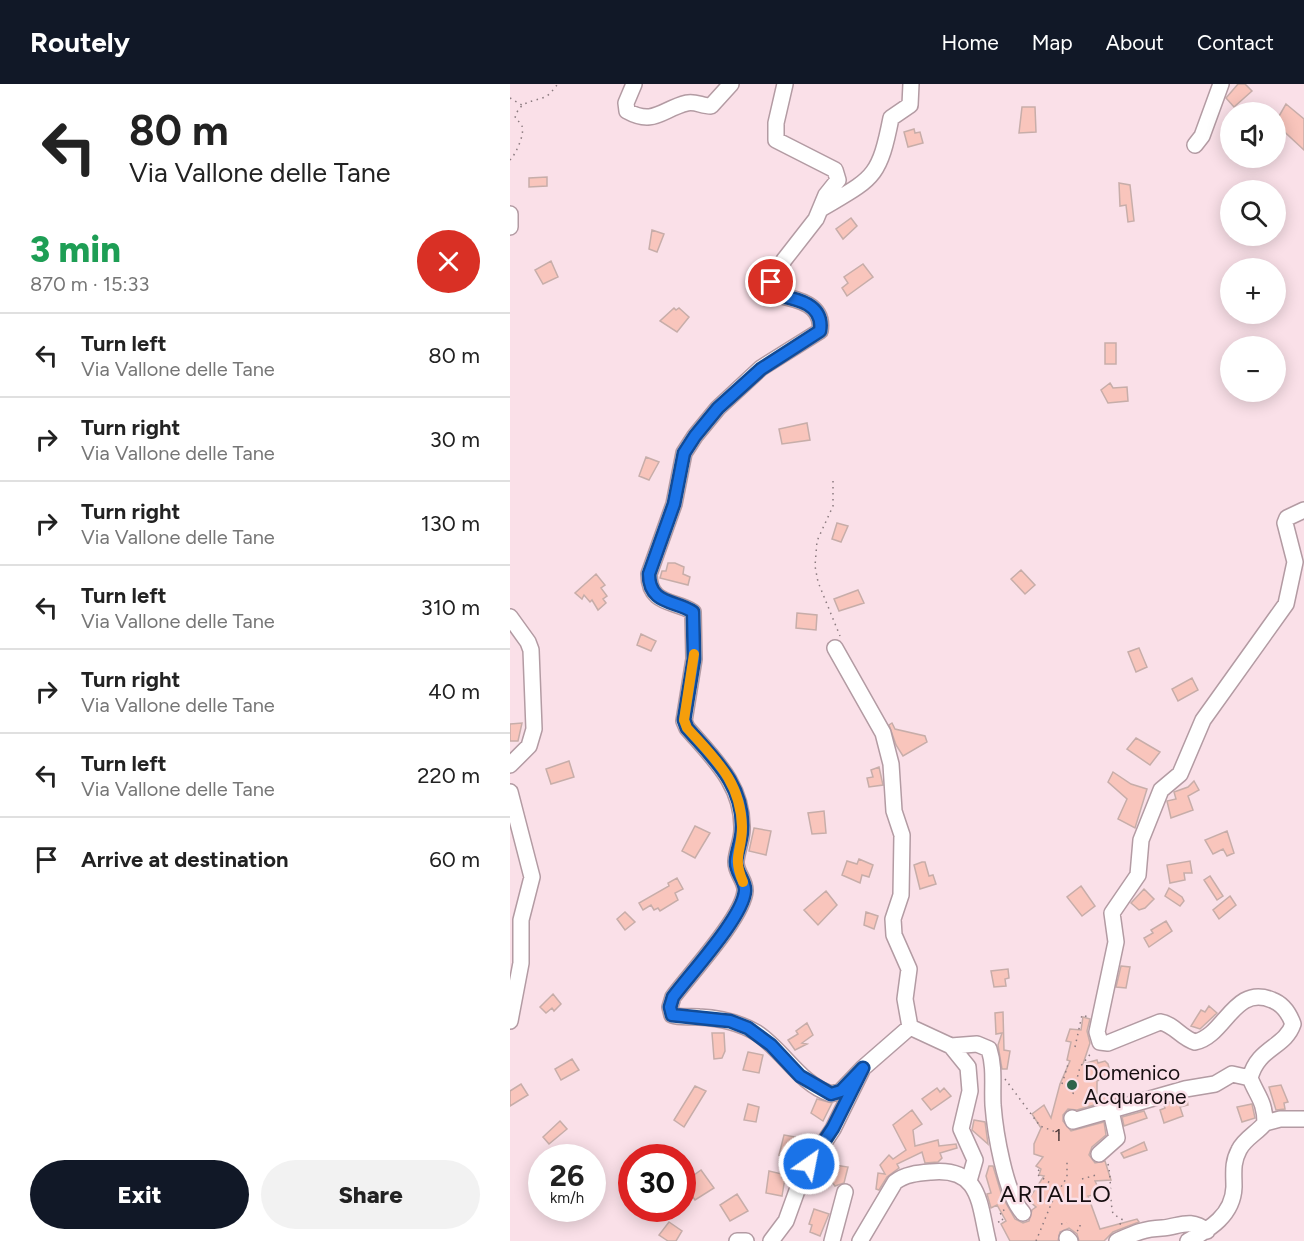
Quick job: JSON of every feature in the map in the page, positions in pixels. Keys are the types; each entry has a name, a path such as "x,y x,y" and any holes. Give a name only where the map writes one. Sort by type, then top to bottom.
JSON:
{"street":[{"path":"634,84 626,103 627,111 637,117 649,118 684,104 711,106 731,84"},
{"path":"785,84 776,123 776,140 830,167 837,173 837,183 826,195 821,209 783,260 768,293 799,299 811,306 820,320 820,331 761,369 718,408 695,436 684,453 674,504 649,574 649,583 662,599 693,612 694,659 684,720 687,728 726,772 737,793 742,830 736,862 745,889 743,901 728,925 673,997 670,1007 672,1015 730,1021 748,1028 771,1045 800,1076 831,1094 841,1091 863,1068 910,1027"},
{"path":"821,209 858,187 873,175 886,147 891,118 910,105 911,84"},
{"path":"1195,145 1202,136 1221,84"},
{"path":"510,214 510,227"},
{"path":"1265,1124 1262,1096 1254,1088 1250,1078 1253,1066 1261,1055 1288,1034 1293,1023 1284,1008 1268,998 1250,999 1235,1007 1209,1035 1200,1041 1186,1039 1167,1024 1160,1022 1108,1043 1100,1042 1097,1036 1116,942 1112,913 1137,875 1140,840 1161,790 1180,774 1203,720 1286,604 1295,562 1285,523 1287,518 1304,510"},
{"path":"510,617 531,650 535,711 529,746 510,765"},
{"path":"838,643 883,733 891,764 894,811 902,835 901,895 893,919 894,935 909,969 904,999 910,1027"},
{"path":"510,792 532,877 521,920 521,963 510,1021"},
{"path":"910,1027 951,1046 964,1060 970,1076 970,1091 961,1129 975,1160 969,1181"},
{"path":"951,1046 976,1044 989,1049 994,1068 993,1109 1013,1198 1023,1213"},
{"path":"771,1241 781,1230 803,1174 833,1128 863,1068"},
{"path":"1072,1119 1116,1110 1173,1092 1215,1084 1232,1074 1250,1078"},
{"path":"1099,1154 1117,1138 1116,1110"},
{"path":"1188,1241 1207,1231 1230,1206 1234,1187 1232,1167 1239,1149 1265,1124 1280,1119 1304,1119"},
{"path":"860,1241 892,1185 898,1179 945,1170 969,1181 976,1190 988,1241"},
{"path":"832,1241 845,1192"},
{"path":"1138,1241 1163,1228 1187,1223 1195,1224 1207,1231"},
{"path":"1118,1240 1150,1227 1163,1228"},
{"path":"737,1241 746,1241"}],"path":[{"path":"510,160 515,154 522,130 516,114 528,101 548,96 558,84"},
{"path":"510,98 523,105"},
{"path":"834,481 833,506 817,541 815,566 838,643"},
{"path":"1075,1047 1082,1015"},
{"path":"1073,1094 1080,1067 1100,1042"},
{"path":"1062,1083 1069,1061"},
{"path":"994,1068 1011,1086 1040,1126 1061,1134"},
{"path":"1099,1154 1100,1159 1107,1161 1112,1182 1109,1190 1113,1214 1123,1220 1118,1230 1118,1240"},
{"path":"1036,1238 1045,1223 1059,1188 1066,1182 1067,1161"},
{"path":"1038,1175 1050,1183"},
{"path":"1082,1179 1096,1175"},
{"path":"1061,1224 1065,1237"}],"building":[{"path":"1238,84 1245,84 1252,91 1240,102 1230,102 1226,98"},
{"path":"1286,104 1304,119 1304,150 1286,133"},
{"path":"1022,107 1035,107 1036,132 1019,133"},
{"path":"914,129 915,133 920,132 923,143 908,147 904,132"},
{"path":"547,177 547,186 529,187 529,178"},
{"path":"1119,183 1130,185 1134,221 1128,222 1126,205 1120,206"},
{"path":"851,218 857,226 843,239 836,229"},
{"path":"652,230 664,234 657,252 649,249"},
{"path":"551,261 558,277 543,284 535,270"},
{"path":"863,264 873,277 847,296 842,288 848,283 844,277"},
{"path":"674,308 676,310 679,308 689,317 677,332 660,321"},
{"path":"1105,343 1116,343 1116,364 1105,364"},
{"path":"1110,383 1113,388 1127,387 1128,401 1108,403 1101,390"},
{"path":"807,423 810,440 782,444 779,429"},
{"path":"646,457 659,462 649,480 639,476"},
{"path":"837,523 848,526 841,542 832,539"},
{"path":"668,563 684,567 683,574 690,577 688,585 660,578 662,571 666,571"},
{"path":"1021,570 1035,585 1025,594 1011,579"},
{"path":"596,574 605,585 601,588 607,596 603,599 606,603 598,610 592,600 590,602 584,595 582,599 575,593"},
{"path":"858,590 864,603 839,611 834,599"},
{"path":"797,613 817,615 816,630 796,628"},
{"path":"641,634 656,641 651,651 637,645"},
{"path":"1139,648 1147,667 1136,672 1128,652"},
{"path":"1192,678 1198,690 1178,701 1172,689"},
{"path":"522,723 518,741 510,741 510,724"},
{"path":"892,723 895,729 925,736 927,742 903,756 896,745 889,725"},
{"path":"1136,738 1160,752 1150,765 1127,749"},
{"path":"569,761 574,777 551,784 546,769"},
{"path":"879,767 883,785 869,787 867,778 873,777 871,770"},
{"path":"1113,772 1131,784 1147,789 1135,828 1118,819 1127,799 1108,782"},
{"path":"1194,781 1199,790 1188,796 1193,810 1171,818 1167,801 1176,799 1174,792 1188,787"},
{"path":"824,811 826,833 812,834 808,813"},
{"path":"695,826 710,833 695,858 682,851"},
{"path":"754,828 771,831 766,855 749,851"},
{"path":"1227,831 1234,853 1227,856 1223,849 1213,854 1205,840"},
{"path":"859,859 873,865 869,877 862,875 860,883 842,875 847,861 857,864"},
{"path":"1190,861 1192,873 1184,873 1185,880 1170,883 1167,865"},
{"path":"925,862 929,876 933,875 936,884 920,889 914,865"},
{"path":"1210,876 1223,896 1217,900 1204,880"},
{"path":"677,878 683,889 675,893 678,900 660,911 658,908 654,910 651,905 643,910 639,903 669,886 668,883"},
{"path":"1081,886 1095,906 1082,916 1067,897"},
{"path":"1169,888 1182,897 1184,901 1180,906 1165,896"},
{"path":"1144,889 1154,899 1145,908 1139,910 1131,903"},
{"path":"826,891 837,905 818,925 804,910"},
{"path":"1230,896 1236,905 1219,919 1213,910"},
{"path":"625,912 635,922 625,930 617,919"},
{"path":"866,912 878,916 874,929 864,925"},
{"path":"1166,921 1172,931 1149,947 1144,938 1153,933 1151,930"},
{"path":"1121,966 1130,967 1126,988 1116,987"},
{"path":"1008,969 1009,978 1005,979 1006,986 994,987 991,971"},
{"path":"553,994 561,1004 554,1011 552,1008 546,1013 540,1007"},
{"path":"1209,1006 1217,1013 1200,1029 1191,1026 1201,1010 1205,1012"},
{"path":"1003,1012 1004,1050 1010,1051 1007,1069 1002,1069 998,1045 1002,1033 996,1034 995,1013"},
{"path":"1083,1017 1090,1019 1087,1031 1090,1043 1083,1064 1097,1060 1098,1063 1105,1061 1111,1075 1097,1081 1097,1096 1117,1092 1118,1098 1077,1110 1068,1109 1063,1115 1063,1121 1071,1131 1104,1122 1106,1135 1092,1147 1089,1155 1095,1163 1105,1161 1111,1180 1095,1181 1099,1189 1093,1191 1094,1195 1088,1196 1100,1229 1137,1219 1139,1222 1113,1232 1104,1241 1079,1241 1077,1234 1069,1228 1060,1232 1058,1241 1010,1241 1001,1224 1006,1221 997,1205 991,1208 987,1194 991,1193 986,1176 989,1166 993,1166 1002,1196 1015,1219 1023,1223 1029,1221 1032,1210 1036,1207 1028,1200 1044,1176 1039,1175 1041,1169 1036,1166 1043,1157 1034,1154 1034,1144 1041,1128 1032,1114 1044,1105 1051,1118 1060,1084 1070,1061 1067,1060 1071,1042 1066,1041 1070,1029 1081,1030"},
{"path":"807,1023 813,1035 802,1043 807,1044 795,1050 788,1040 798,1034 796,1031"},
{"path":"712,1033 724,1033 725,1051 722,1058 714,1059"},
{"path":"748,1052 763,1055 759,1073 743,1070"},
{"path":"572,1059 579,1070 561,1080 555,1069"},
{"path":"521,1084 528,1095 510,1106 510,1091"},
{"path":"1281,1085 1288,1102 1284,1103 1285,1109 1276,1110 1269,1087"},
{"path":"695,1086 706,1091 684,1127 674,1120"},
{"path":"937,1088 940,1092 944,1088 951,1096 931,1110 922,1099"},
{"path":"817,1099 832,1103 823,1121 811,1113"},
{"path":"1187,1099 1188,1105 1180,1107 1183,1116 1164,1123 1160,1110 1165,1108 1164,1105"},
{"path":"748,1104 759,1107 756,1122 744,1120"},
{"path":"1252,1104 1255,1118 1242,1122 1237,1107"},
{"path":"912,1110 922,1124 913,1130 915,1146 938,1140 939,1146 956,1144 957,1148 940,1153 942,1158 938,1162 925,1163 922,1152 897,1164 899,1168 887,1177 879,1190 876,1189 878,1173 885,1174 880,1165 889,1155 893,1159 906,1150 893,1125"},
{"path":"1144,1111 1147,1118 1124,1126 1122,1117"},
{"path":"974,1120 985,1122 988,1144 972,1130"},
{"path":"560,1121 567,1129 549,1144 543,1137"},
{"path":"784,1135 801,1138 798,1155 795,1154 794,1157 779,1155"},
{"path":"1144,1142 1147,1150 1124,1158 1121,1153"},
{"path":"822,1163 848,1167 844,1183 835,1186 832,1182 817,1179"},
{"path":"701,1170 714,1188 696,1199 696,1174"},
{"path":"769,1171 782,1174 782,1178 785,1178 782,1196 766,1193"},
{"path":"737,1194 748,1211 730,1221 720,1205"},
{"path":"814,1209 829,1214 820,1236 810,1232 812,1225 809,1224"},
{"path":"669,1222 682,1231 676,1241 668,1241 659,1235"}],"slow traffic":[{"path":"694,654 692,680 684,720 687,728 726,772 737,793 742,830 736,862 743,882"}],"place":[{"name":"Domenico Acquarone","path":"1072,1085"}],"district":[{"name":"ARTALLO","path":"1056,1194"}],"route":[{"path":"771,282 768,293 799,299 811,306 820,320 820,331 802,345 782,354 761,369 718,408 695,436 684,453 674,504 649,574 649,583 662,599 671,605 693,612 694,659 684,720 687,728 732,781 741,810 742,830 736,862 745,889 743,901 728,925 673,997 670,1007 672,1015 715,1018 748,1028 771,1045 800,1076 831,1094 841,1091 863,1068 833,1128 809,1164"}]}
